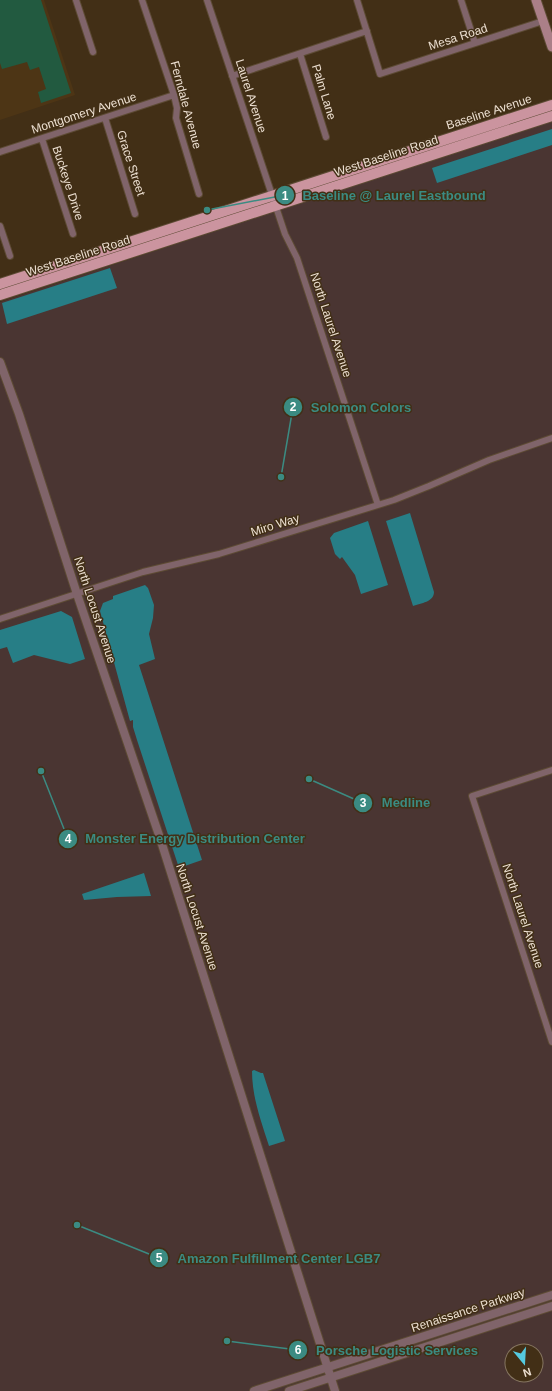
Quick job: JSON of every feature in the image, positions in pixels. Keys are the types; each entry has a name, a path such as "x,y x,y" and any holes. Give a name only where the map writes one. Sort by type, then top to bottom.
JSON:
{"main road":[{"path":"536,0 552,47"},
{"name":"Baseline Avenue","path":"0,284 274,200 552,105"},
{"name":"West Baseline Road","path":"0,295 274,200 552,116"}],"street":[{"path":"76,0 93,52"},
{"name":"Ferndale Avenue","path":"142,0 174,96 177,108 176,118 200,194"},
{"name":"Laurel Avenue","path":"207,0 274,200"},
{"path":"232,76 366,31 357,0"},
{"path":"461,0 475,43"},
{"name":"Mesa Road","path":"366,31 380,74 543,21"},
{"name":"Palm Lane","path":"300,54 326,137"},
{"name":"Montgomery Avenue","path":"0,152 174,96"},
{"name":"Grace Street","path":"105,118 136,214"},
{"name":"Buckeye Drive","path":"42,139 73,234"},
{"name":"North Laurel Avenue","path":"274,200 285,234 297,258 378,505"},
{"path":"0,226 10,256"},
{"name":"North Locust Avenue","path":"0,362 17,408 77,594 160,838 335,1391"},
{"name":"Miro Way","path":"0,619 143,572 219,554 378,505 429,486 489,460 552,438"},
{"name":"North Laurel Avenue","path":"552,770 472,796 552,1042"},
{"name":"Renaissance Parkway","path":"254,1391 552,1295"},
{"name":"Renaissance Parkway","path":"289,1391 552,1306"}],"shaded area":[{"path":"0,0 44,0 75,95 0,120"},
{"path":"552,120 552,1391 0,1391 0,302"}],"green space":[{"path":"0,0 41,0 71,93 41,103 38,92 46,89 39,67 30,70 27,62 2,69 0,63"}],"water":[{"path":"552,129 552,145 437,183 432,168"},
{"path":"110,268 117,288 7,324 2,303"},
{"path":"410,513 434,592 432,598 429,600 413,606 386,521"},
{"path":"368,521 388,585 361,594 355,575 342,557 340,559 335,554 330,538 334,533"},
{"path":"145,585 148,588 154,605 153,618 149,634 155,659 139,665 202,860 179,868 137,740 133,727 133,720 130,721 100,611 103,603 113,599 113,596"},
{"path":"61,611 72,617 85,659 70,664 34,655 13,663 7,647 0,649 0,630"},
{"path":"144,873 151,896 84,900 82,894"},
{"path":"254,1070 263,1073 285,1141 269,1146 255,1100 252,1081 252,1071"}],"place":[{"name":"Baseline @ Laurel Eastbound","path":"207,210"},
{"name":"Solomon Colors","path":"281,477"},
{"name":"Monster Energy Distribution Center","path":"41,771"},
{"name":"Medline","path":"309,779"},
{"name":"Amazon Fulfillment Center LGB7","path":"77,1225"},
{"name":"Porsche Logistic Services","path":"227,1341"}]}
